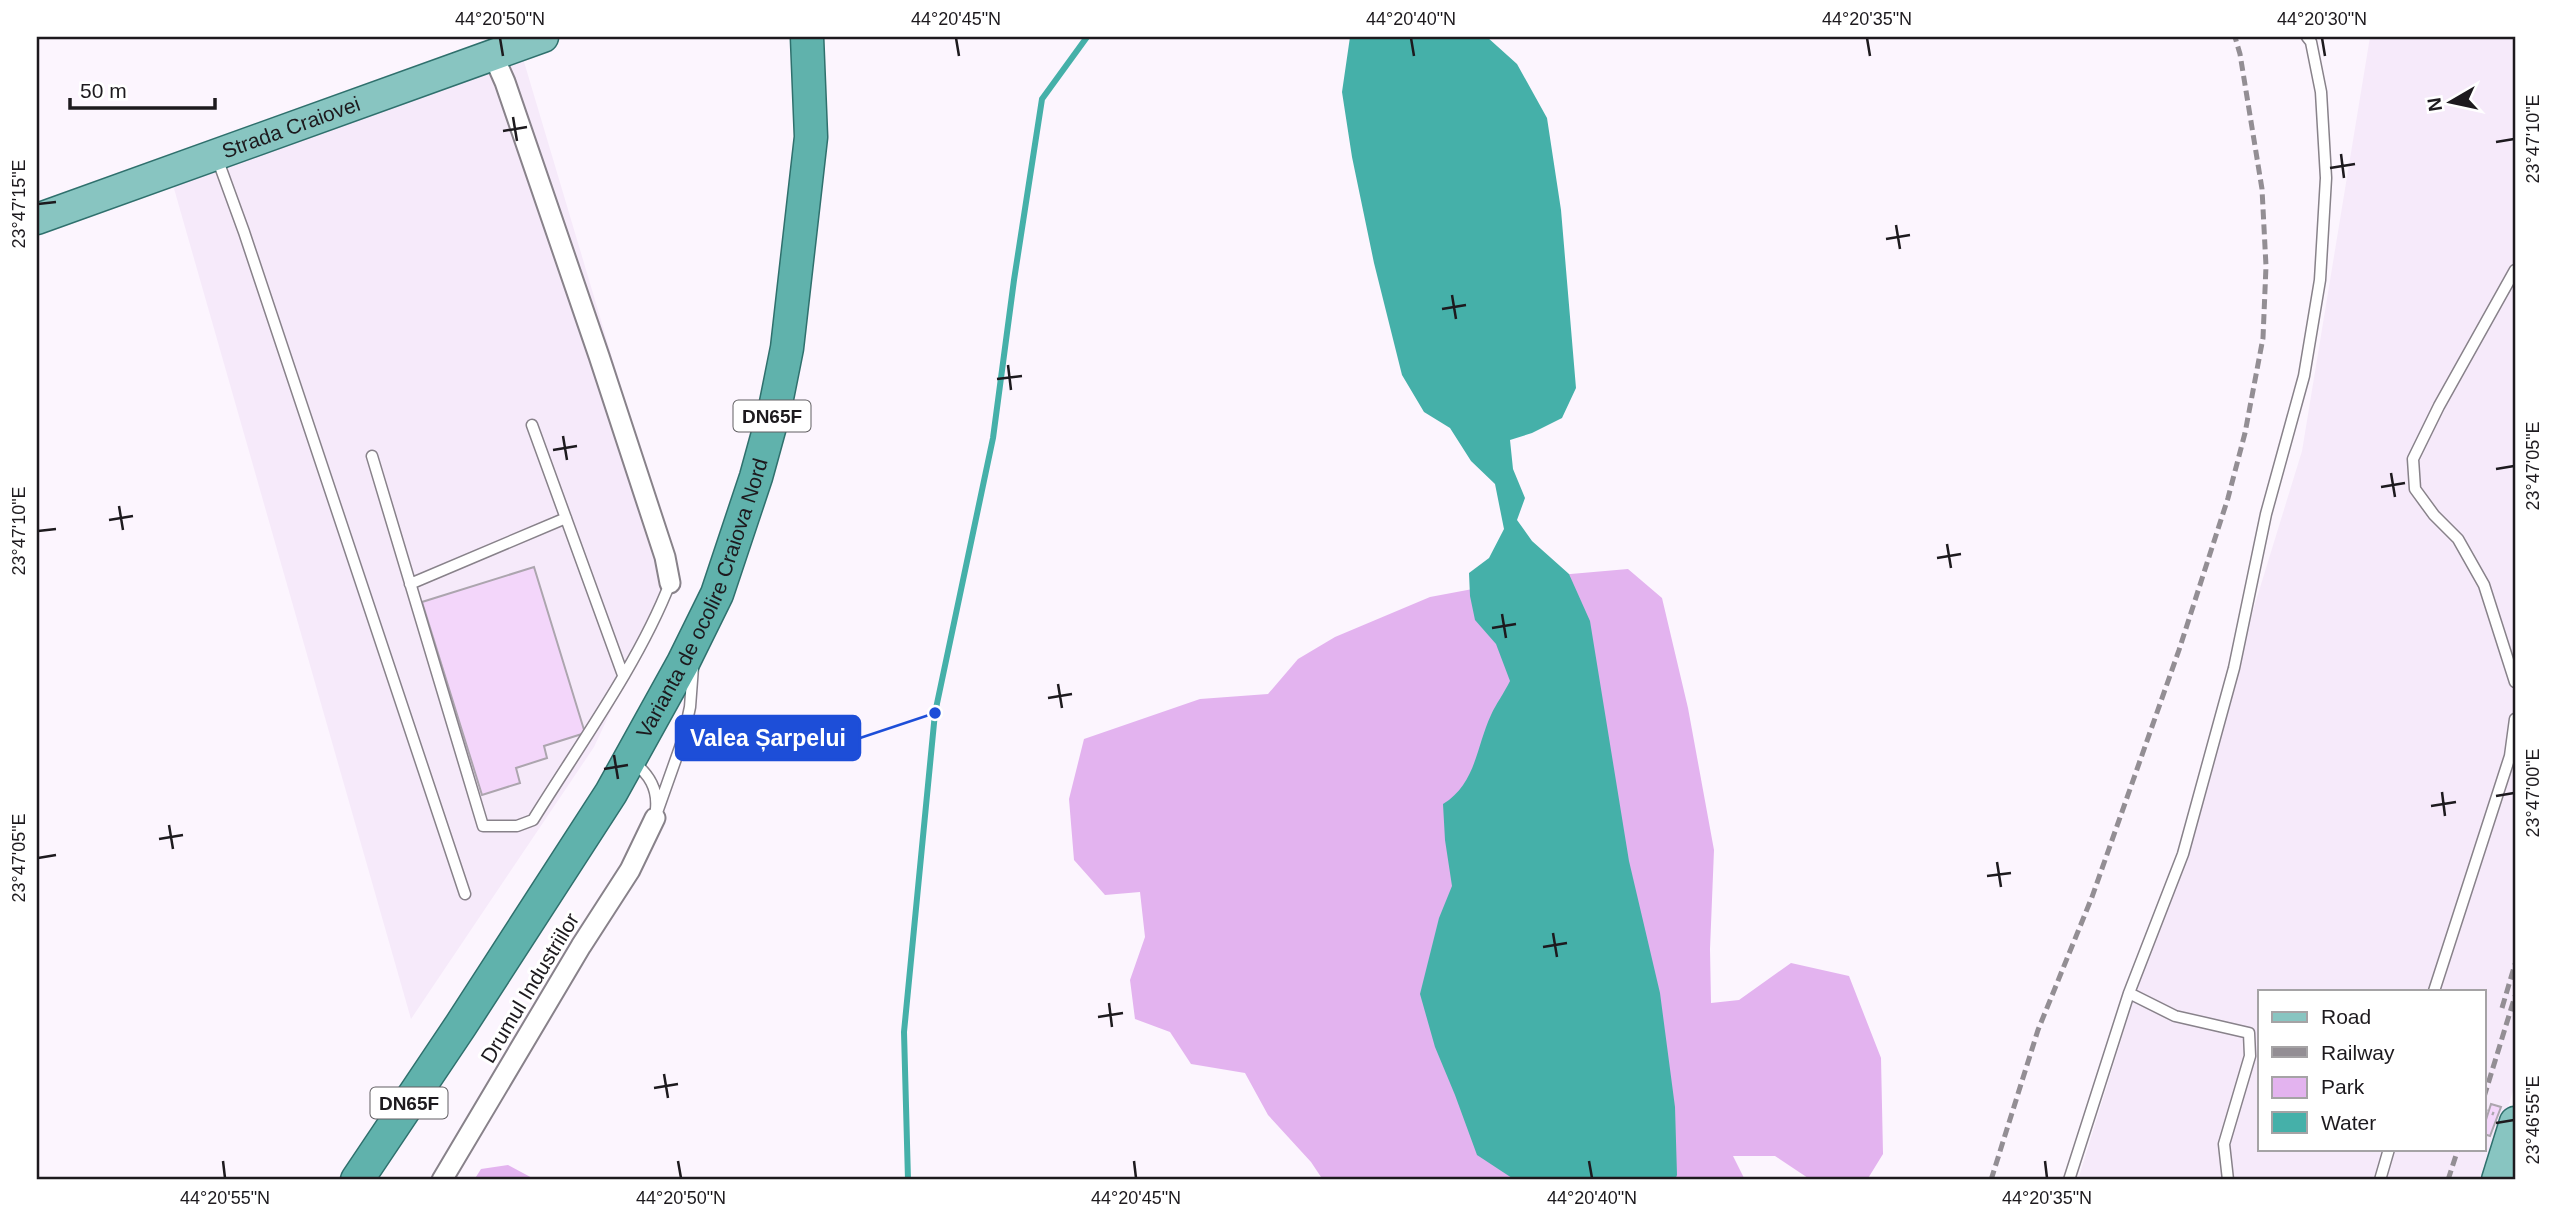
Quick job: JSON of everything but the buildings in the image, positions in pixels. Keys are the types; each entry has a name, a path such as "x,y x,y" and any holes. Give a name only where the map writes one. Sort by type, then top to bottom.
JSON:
{"highway":[{"name":"Varianta de ocolire Craiova Nord","path":"785,37 793,129 804,187"},
{"name":"Varianta de ocolire Craiova Nord","path":"357,1180 611,793 717,594 739,531 775,408 788,336 811,137 807,37"}],"main road":[{"name":"Strada Craiovei","path":"37,219 543,37"},
{"path":"2497,1180 2515,1122"}],"street":[{"path":"493,55 505,82 595,344 670,583"},
{"name":"Drumul Industriilor","path":"442,1180 630,870 655,818"}],"lane":[{"path":"2069,1180 2129,993 2183,855 2234,668 2266,514 2304,376 2320,280 2326,178 2321,92 2311,42 2306,37"},
{"path":"216,156 244,232 465,894"},
{"path":"2515,270 2439,406 2413,459 2415,489 2434,515 2458,539 2484,585 2515,682"},
{"path":"533,425 623,675"},
{"path":"372,456 484,826 517,826 533,820 623,675 662,604 670,583"},
{"path":"410,584 566,518"},
{"name":"Drumul Industriilor","path":"655,818 673,775 683,739 690,707 697,634"},
{"path":"2434,990 2510,756 2515,719"},
{"name":"Drumul Industriilor","path":"630,759 645,771 655,788 655,818"},
{"path":"2129,993 2175,1016 2249,1033 2250,1056 2224,1144 2228,1180"},
{"path":"2380,1180 2389,1150"}],"shaded area":[{"path":"2370,37 2515,37 2515,1084 2486,1180 2078,1180 2302,451"},
{"path":"522,55 676,572 594,747 411,1019 171,178"}],"green space":[{"path":"1628,569 1662,598 1688,708 1714,850 1711,1003 1739,1000 1791,963 1849,976 1881,1058 1883,1154 1867,1180 1811,1180 1775,1156 1733,1156 1745,1180 1323,1180 1311,1162 1268,1115 1245,1073 1191,1064 1170,1032 1135,1019 1130,980 1145,937 1140,892 1105,895 1074,860 1069,799 1084,739 1200,699 1268,694 1298,659 1335,637 1430,597 1536,577"},
{"path":"508,1165 536,1180 474,1180 481,1169"}],"water":[{"path":"1350,37 1487,37 1517,64 1547,118 1561,210 1576,388 1562,418 1532,433 1510,440 1513,469 1525,498 1517,520 1532,541 1569,574 1590,621 1629,861 1660,993 1675,1107 1675,1180 1515,1180 1477,1155 1435,1047 1420,994 1439,918 1452,886 1443,804 1454,796 1469,775 1491,715 1510,681 1496,644 1475,620 1469,573 1489,558 1504,529 1495,484 1471,461 1450,428 1424,412 1402,375 1374,263 1352,157 1342,92"}],"waterway":[{"path":"908,1180 904,1032 935,713 993,438 1042,99 1087,37"}],"railway":[{"path":"1991,1180 2038,1030 2092,897 2179,650 2228,498 2245,433 2263,338 2266,266 2262,189 2235,37"},
{"path":"2502,1008 2515,964"},
{"path":"2486,1090 2515,996"},
{"path":"2448,1180 2458,1150"}],"place":[{"name":"Valea Șarpelui","path":"935,713"}]}
